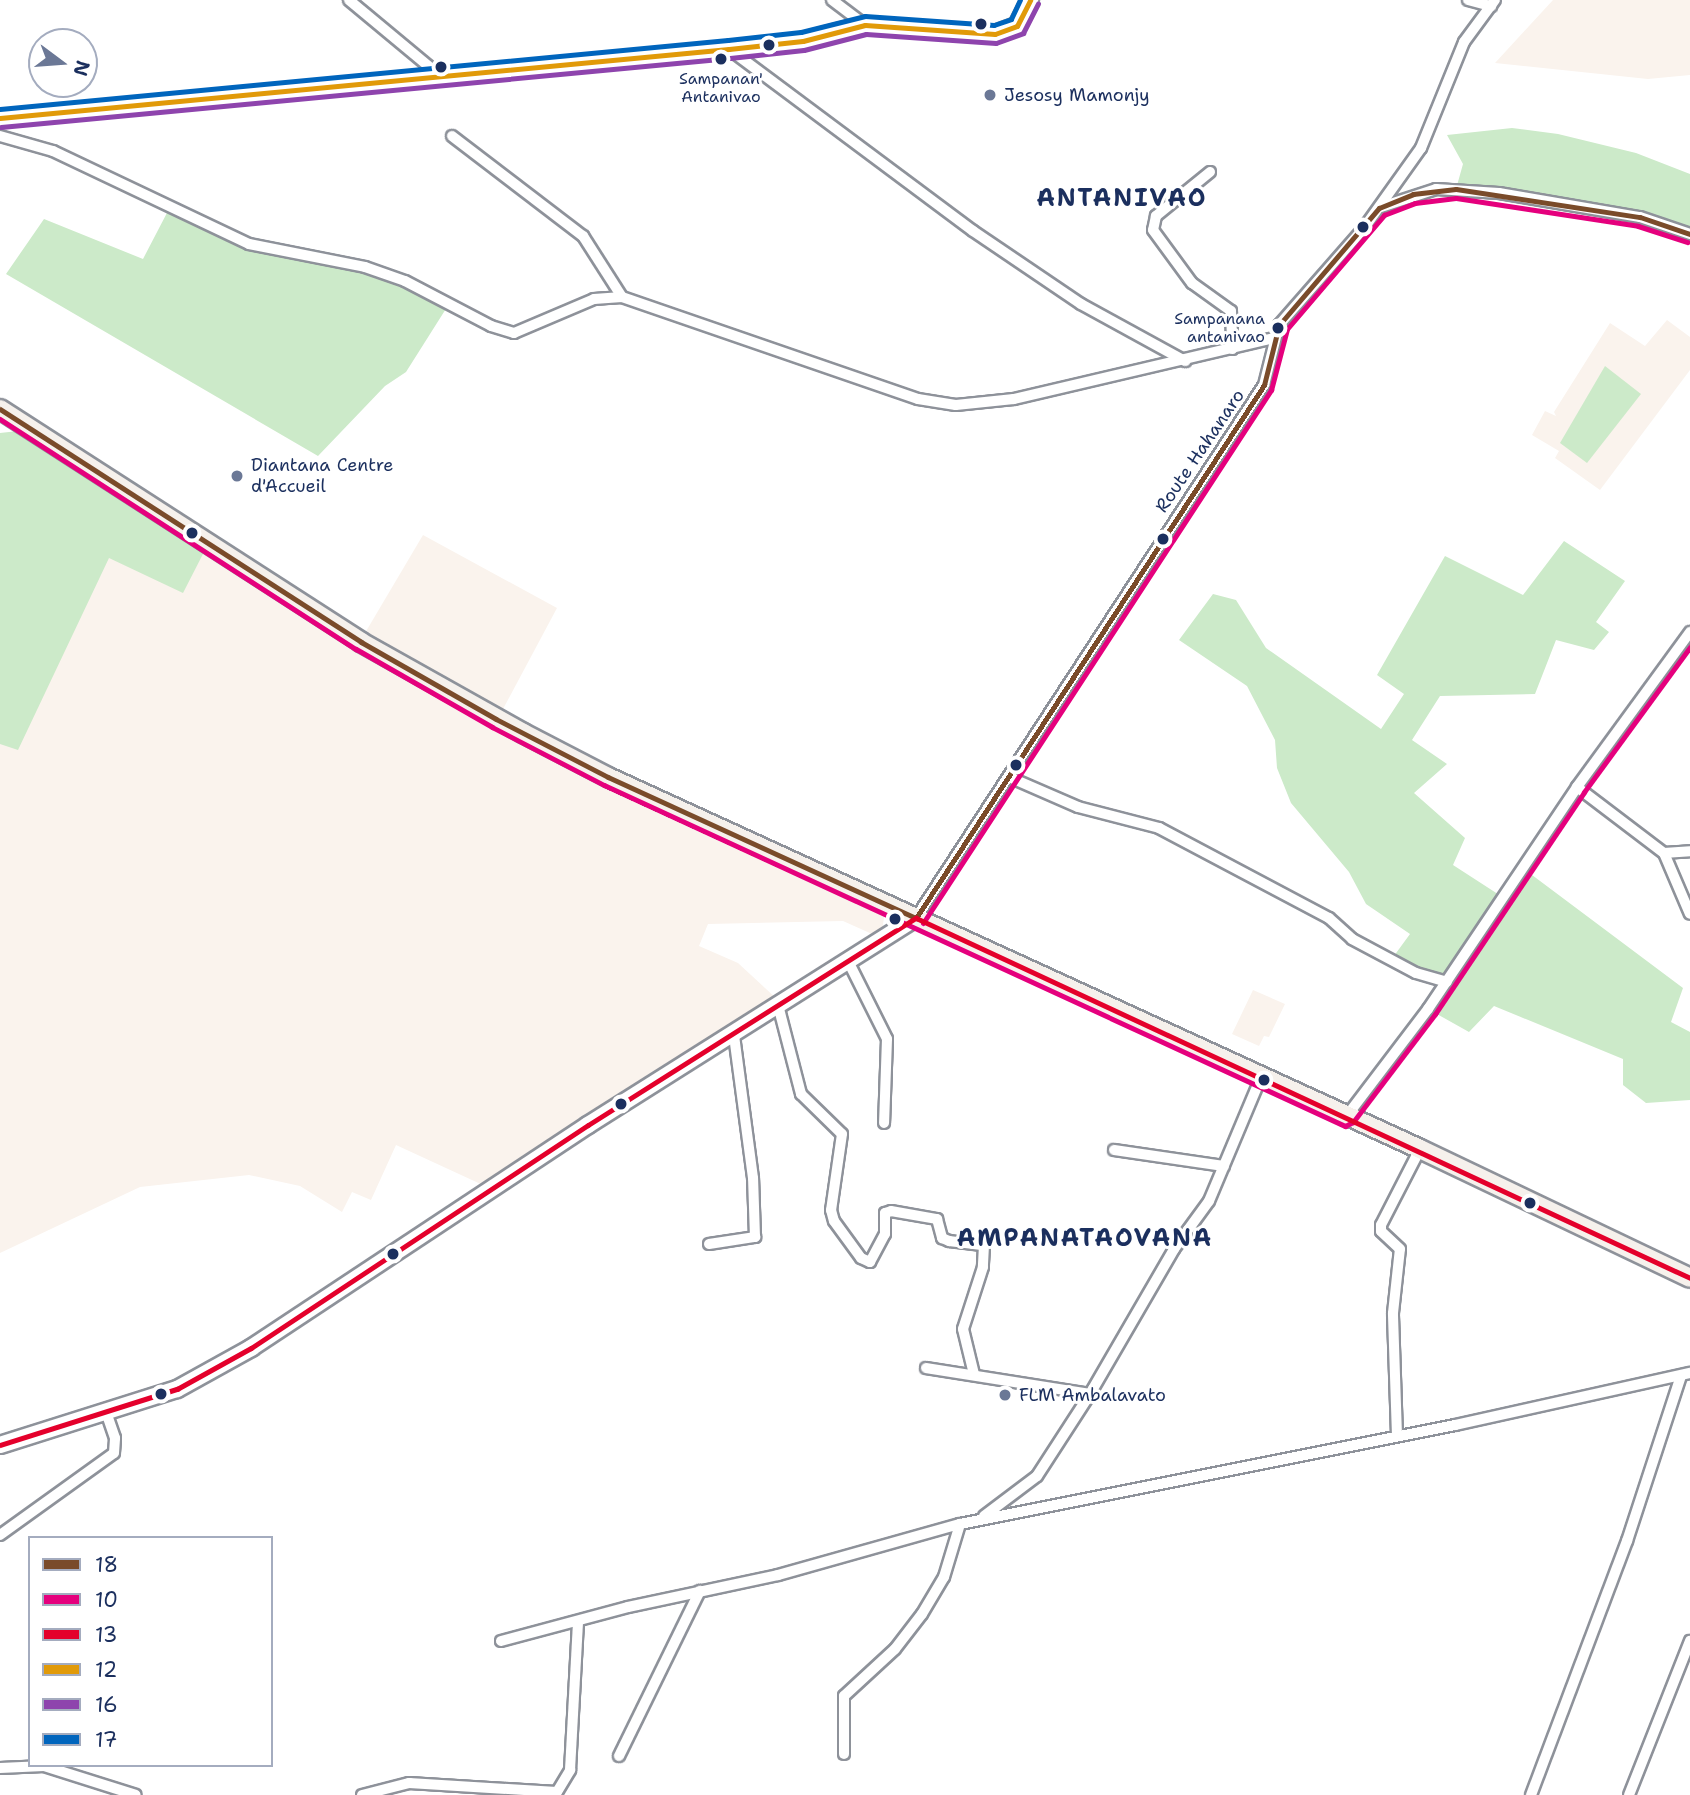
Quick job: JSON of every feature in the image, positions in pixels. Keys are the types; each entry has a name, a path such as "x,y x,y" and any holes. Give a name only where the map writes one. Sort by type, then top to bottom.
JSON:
{"main road":[{"path":"0,409 350,635 496,719 608,777 1420,1149 1690,1278"}],"street":[{"path":"349,0 438,74"},
{"path":"832,0 865,25"},
{"path":"0,118 438,74 729,49 803,41 865,25 995,34 1017,26 1030,0"},
{"path":"1468,0 1493,3"},
{"name":"Route Hahanaro","path":"916,918 1264,386 1279,325 1379,208 1421,148 1447,90 1464,42 1493,3"},
{"path":"729,49 973,231 1082,304 1185,361"},
{"path":"0,136 53,150 212,230 250,244 365,267 405,281 491,326 514,333 594,299 622,297 918,399 956,405 1014,399 1274,338"},
{"path":"452,136 583,236 622,297"},
{"path":"1210,172 1156,216 1153,230 1192,283 1231,311 1232,349"},
{"path":"1379,208 1413,194 1456,189 1640,216 1690,234"},
{"path":"1346,1117 1447,982 1577,787 1689,636"},
{"path":"1009,777 1078,807 1159,828 1329,918 1352,939 1416,973 1447,982"},
{"path":"1577,787 1664,853 1690,914"},
{"path":"1664,853 1690,851"},
{"path":"0,1445 107,1415 177,1389 251,1348 588,1125 916,918"},
{"path":"848,961 887,1039 884,1123"},
{"path":"778,1005 802,1094 842,1134 831,1210 834,1221 862,1258 870,1262 885,1234 886,1213 891,1211 937,1219 942,1238 949,1241 985,1245 983,1267 963,1329 972,1353 974,1374"},
{"path":"709,1244 755,1237 753,1178 734,1035"},
{"path":"979,1520 1037,1476 1090,1394 1174,1249 1201,1214 1261,1077"},
{"path":"1397,1436 1392,1313 1401,1249 1381,1231 1381,1225 1420,1149"},
{"path":"1114,1150 1224,1166"},
{"path":"926,1367 1090,1394"},
{"path":"501,1642 578,1624 628,1606 778,1575 960,1524 1397,1436 1686,1374"},
{"path":"1531,1795 1628,1541 1686,1374"},
{"path":"0,1535 114,1454 115,1438 107,1415"},
{"path":"844,1754 844,1696 895,1649 922,1614 944,1577 960,1524"},
{"path":"619,1756 700,1591"},
{"path":"362,1795 409,1783 557,1792 570,1770 578,1624"},
{"path":"1629,1795 1690,1641"},
{"path":"0,1768 28,1767"},
{"path":"47,1767 136,1795"}],"shaded area":[{"path":"1553,0 1690,0 1690,75 1648,79 1495,63"},
{"path":"1667,320 1690,337 1690,370 1600,490 1555,458 1559,451 1532,435 1545,411 1556,416 1554,412 1610,323 1645,346"},
{"path":"77,470 359,654 551,755 885,911 881,938 843,921 708,924 699,946 738,963 777,999 485,1186 396,1145 371,1200 352,1192 342,1212 300,1186 249,1175 140,1187 0,1253 0,629"},
{"path":"423,535 557,608 503,709 365,633"},
{"path":"1253,990 1285,1004 1269,1037 1264,1036 1259,1046 1232,1034"}],"green space":[{"path":"1512,128 1558,134 1636,153 1690,174 1690,234 1640,217 1456,189 1463,164 1447,135"},
{"path":"169,209 212,230 365,267 449,304 406,372 385,386 318,456 6,274 44,219 143,259"},
{"path":"1605,366 1641,394 1587,463 1560,443"},
{"path":"18,431 204,552 183,593 109,558 18,750 0,744 0,433"},
{"path":"1564,541 1625,581 1596,622 1609,632 1594,650 1556,640 1535,694 1440,696 1412,740 1447,764 1414,793 1465,838 1453,865 1504,898 1524,869 1683,988 1671,1022 1690,1032 1690,1100 1646,1103 1623,1085 1623,1059 1494,1006 1469,1032 1428,1009 1446,982 1391,960 1410,934 1366,904 1349,872 1291,803 1277,768 1275,740 1247,686 1179,640 1213,594 1236,600 1266,648 1381,729 1404,694 1377,675 1445,556 1523,595"}],"transit line":[{"name":"17","path":"0,109 728,40 801,32 865,16 994,25 1011,19 1020,0"},
{"name":"12","path":"0,118 729,49 803,41 865,25 995,34 1017,26 1030,0"},
{"name":"16","path":"1,127 730,58 804,50 866,34 996,43 1023,33 1038,4"},
{"name":"18","path":"916,918 1264,385 1279,325 1379,208 1413,194 1456,189 1640,217 1690,234"},
{"name":"10","path":"923,923 1271,390 1287,329 1384,215 1415,203 1456,198 1638,226 1687,242"},
{"name":"18","path":"0,409 361,642 496,719 608,777 916,918"},
{"name":"10","path":"0,419 356,649 492,727 604,785 1345,1126 1353,1122 1435,1014 1584,792 1690,647"},
{"name":"13","path":"916,918 1690,1278"},
{"name":"13","path":"0,1445 177,1389 251,1348 588,1125 916,918"}],"place":[{"name":"Sampanan' Antanivao","path":"721,59"},
{"name":"Jesosy Mamonjy","path":"990,95"},
{"name":"Sampanana antanivao","path":"1278,328"},
{"name":"Diantana Centre d'Accueil","path":"237,476"},
{"name":"FLM Ambalavato","path":"1005,1395"}],"district":[{"name":"ANTANIVAO","path":"1122,199"},
{"name":"AMPANATAOVANA","path":"1085,1239"}]}
